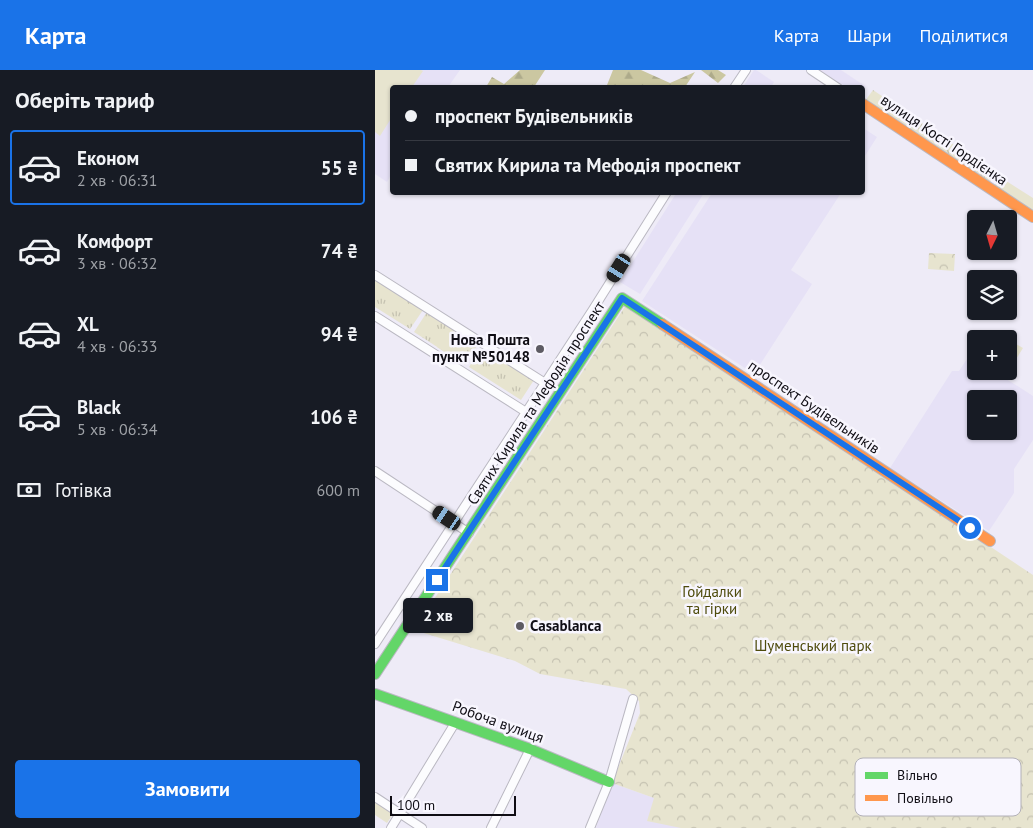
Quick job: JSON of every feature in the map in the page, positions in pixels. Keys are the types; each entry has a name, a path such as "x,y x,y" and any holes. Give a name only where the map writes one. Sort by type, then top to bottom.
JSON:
{"street":[{"path":"736,85 746,70"},
{"path":"811,70 834,85"},
{"name":"вулиця Кості Гордієнка","path":"865,105 1033,217"},
{"path":"375,644 665,195"},
{"path":"375,275 545,383"},
{"name":"Святих Кирила та Мефодія проспект","path":"375,674 622,298"},
{"name":"проспект Будівельників","path":"622,298 990,541"},
{"path":"375,316 526,412"},
{"path":"375,470 469,532"},
{"name":"Робоча вулиця","path":"375,694 530,749 609,782"},
{"path":"590,828 609,782 633,699"},
{"path":"391,828 455,723"},
{"path":"491,828 530,749"},
{"path":"375,797 422,828"}],"shaded area":[{"path":"375,70 460,70 449,85 390,85 390,177 387,182 375,174"},
{"path":"754,70 774,82 772,85 744,85"},
{"path":"819,70 841,70 864,85 843,85"},
{"path":"865,129 877,137 865,156"},
{"path":"675,195 703,195 640,294 620,282"},
{"path":"711,195 840,195 791,270 812,284 754,374 642,301"},
{"path":"967,359 967,380 1008,380 1033,396 1033,440 1014,469 1014,493 989,531 890,468 952,371 959,371"},
{"path":"612,783 654,798 681,828 596,828"}],"green space":[{"path":"375,70 423,71 413,85 390,85 390,120 380,136 375,132"},
{"path":"520,70 545,70 535,85 487,85 492,77 504,84"},
{"path":"613,70 641,70 670,83 695,72 686,85 607,85"},
{"path":"701,70 718,70 726,75 718,83"},
{"path":"873,90 996,173 989,184 865,101"},
{"path":"1000,177 1033,198 1033,212 994,186"},
{"path":"929,253 955,254 954,271 928,269"},
{"path":"375,279 423,310 410,329 375,307"},
{"name":"Шуменський парк","path":"626,305 1033,575 1033,828 681,828 647,821 654,798 612,783 640,713 639,701 626,689 540,674 515,661 414,630"},
{"path":"427,312 478,344 465,365 414,332"},
{"path":"444,338 455,345 449,355 437,347"},
{"path":"1017,345 1023,348 1017,357"},
{"path":"482,347 534,380 521,400 469,367"},
{"path":"375,802 393,814 387,823 375,815"}],"traffic: fast":[{"path":"375,674 622,298 662,324"},
{"path":"375,694 530,749 609,782"}],"traffic: slow":[{"path":"865,105 1033,217"},
{"path":"662,324 990,541"}],"place":[{"name":"Нова Пошта пункт №50148","path":"540,349"},
{"name":"Casablanca","path":"520,626"}],"route":[{"path":"437,580 622,298 970,528"}],"park label":[{"name":"Гойдалки та гірки","path":"712,600"}]}
